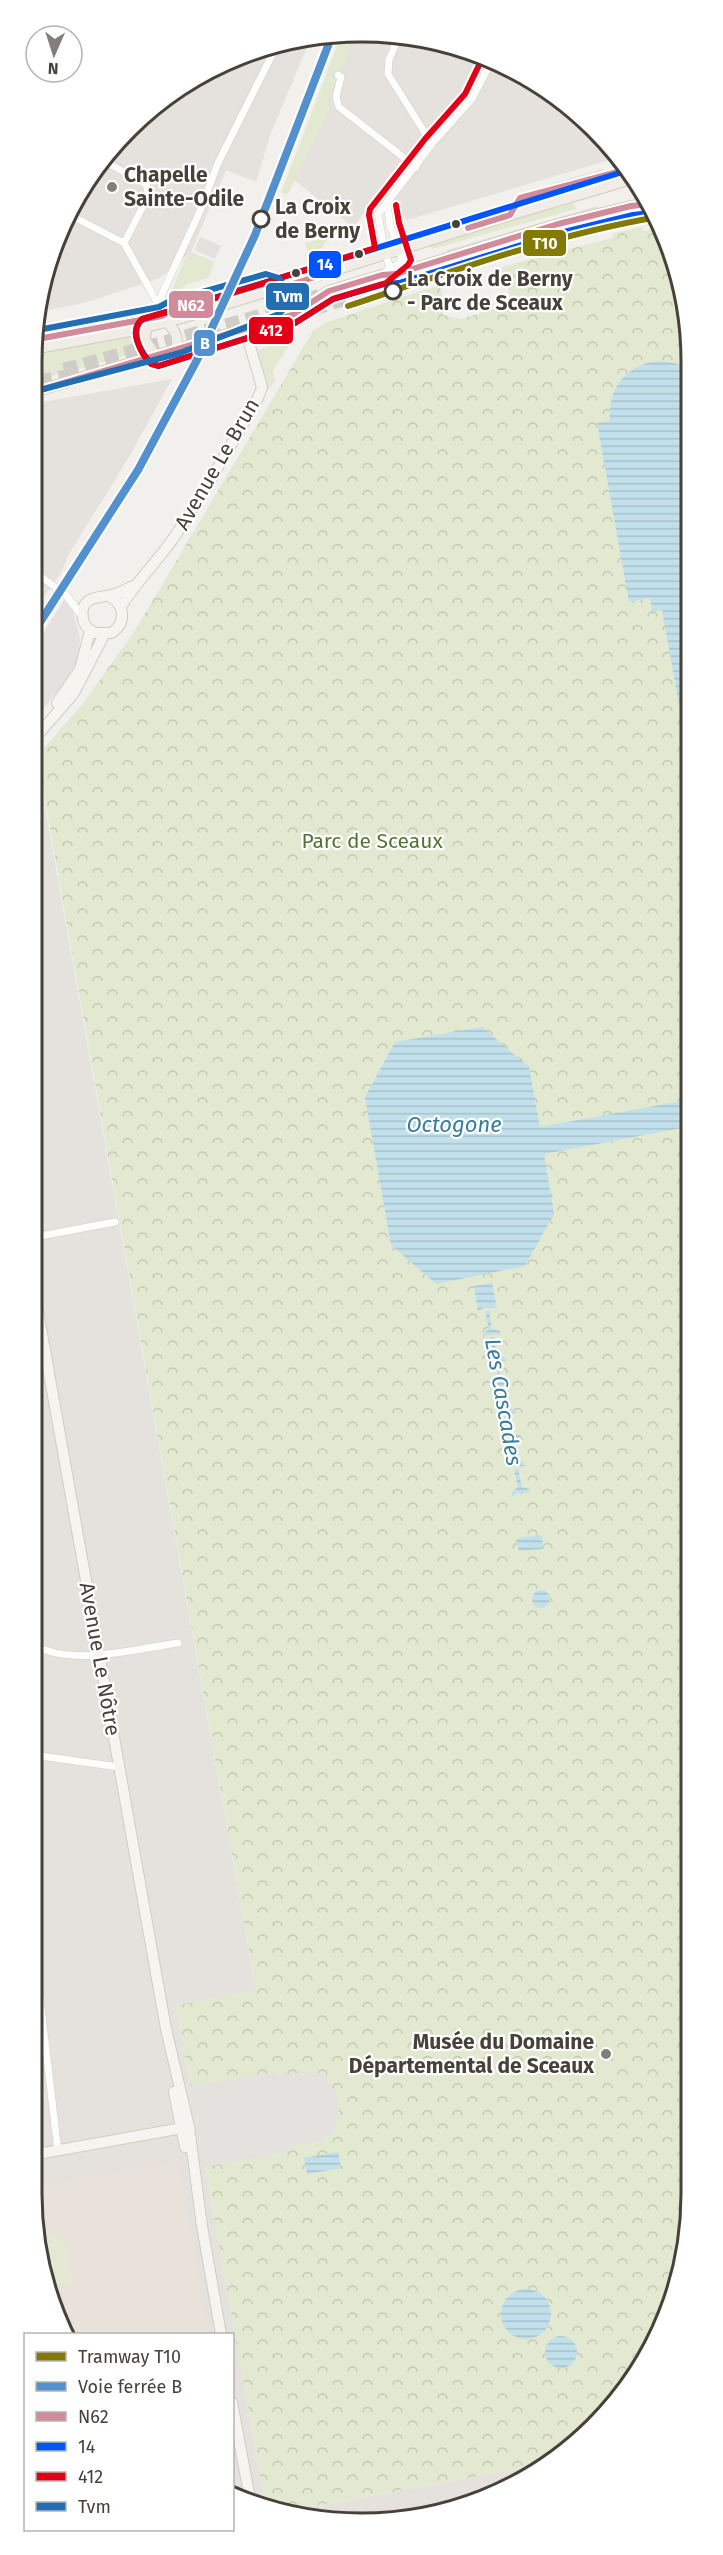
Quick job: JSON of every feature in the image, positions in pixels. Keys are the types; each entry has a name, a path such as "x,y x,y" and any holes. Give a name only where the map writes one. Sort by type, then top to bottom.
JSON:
{"main road":[{"path":"43,347 167,322 625,181"},
{"path":"42,390 292,315 329,291 389,272 558,224 640,205"},
{"path":"167,322 175,330 178,344 175,351"},
{"path":"149,327 145,340 156,357"},
{"name":"Avenue Le Brun","path":"121,607 134,586 158,561 178,532 258,398 262,387 245,329"},
{"name":"Avenue Le Brun","path":"109,596 134,586"},
{"path":"42,721 80,669 90,631 83,617 83,610 90,599 103,595 109,596 121,607 120,625 116,630 104,635 90,631"},
{"path":"42,730 74,693 104,635"},
{"name":"Avenue Le Nôtre","path":"42,1334 221,2333"},
{"path":"42,2154 185,2128"},
{"path":"234,2413 249,2492"}],"street":[{"path":"395,44 389,60 388,74 432,144"},
{"path":"149,327 200,211 218,163 267,57"},
{"path":"387,204 390,225 400,249 401,262 389,272 378,214 432,144 472,99 488,68"},
{"path":"338,75 342,80 336,97 339,107 416,167"},
{"path":"110,164 146,184 149,195 124,243"},
{"path":"76,218 124,243 158,304"},
{"path":"42,578 65,594 83,617"},
{"path":"42,1236 115,1222"},
{"path":"42,1650 72,1657 178,1643"},
{"path":"42,1756 119,1767"},
{"path":"42,2015 58,2151"}],"shaded area":[{"path":"338,43 341,43 382,43 424,48 484,66 521,85 556,108 572,121 609,160 407,220 392,206 395,201 383,190 353,227 294,180"},
{"path":"307,47 271,133 256,182 226,170 191,252 160,278 88,302 46,310 53,279 66,239 96,184 121,151 151,121 202,85 239,66"},
{"path":"506,93 508,95 448,158 446,156"},
{"path":"548,127 554,135 513,166 508,160"},
{"path":"204,158 212,162 202,186 182,176 190,160 200,165"},
{"path":"569,158 571,165 519,179 517,172"},
{"path":"602,169 604,172 549,187 551,184"},
{"path":"609,176 607,180 527,202 524,200"},
{"path":"598,206 599,210 448,253 447,250"},
{"path":"200,237 221,246 215,259 194,250"},
{"path":"80,319 77,323 44,330 44,326"},
{"path":"172,379 129,457 69,554 61,573 42,600 42,402"},
{"path":"64,600 73,610 80,638 79,651 76,663 42,711 42,635"},
{"path":"42,790 256,1991 176,2005 264,2498 234,2487 234,2333 74,2333 53,2276 45,2235 42,2194"},
{"path":"308,2071 327,2075 328,2084 335,2090 339,2111 335,2122 336,2130 320,2141 291,2146 292,2151 205,2167 190,2086 277,2072 278,2076"},
{"path":"178,2162 208,2333 74,2333 59,2296 48,2256 42,2186"},
{"path":"524,2468 484,2489 424,2507 362,2513 305,2508"}],"green space":[{"path":"338,43 351,43 341,73 333,72 331,76 336,80 326,104 330,107 329,110 288,194 281,193"},
{"path":"574,203 576,209 432,249 429,243"},
{"path":"642,209 648,221 638,222 636,210"},
{"path":"611,216 613,228 595,232 593,222 559,233 552,233 554,243 450,275 445,261"},
{"name":"Parc de Sceaux","path":"641,227 644,231 652,230 664,259 675,299 681,362 681,2194 678,2235 664,2296 657,2316 638,2353 602,2404 556,2447 524,2468 305,2508 264,2498 176,2005 256,1990 42,784 42,750 81,706 134,632 313,331 327,322 439,285 443,296 439,297 443,315 462,319 512,302 501,267 612,238 614,233"},
{"path":"329,237 322,249 309,253 305,243"},
{"path":"191,252 215,262 208,278 188,284 170,296 184,260"},
{"path":"109,314 131,314 132,317 44,335 44,331 78,325 88,319"},
{"path":"134,336 140,352 42,379 42,353"},
{"path":"293,339 273,371 275,380 268,390 258,350"},
{"path":"45,2232 65,2243 70,2262 64,2278 73,2277 73,2282 56,2286"}],"water":[{"path":"662,361 681,366 681,716 662,610 652,611 650,598 629,602 597,423 610,421 612,398 622,379 639,366"},
{"name":"Octogone","path":"482,1027 529,1067 540,1127 681,1101 681,1128 544,1154 554,1214 525,1266 436,1284 391,1245 365,1097 395,1042"},
{"path":"492,1283 497,1308 484,1308 478,1311 474,1286"},
{"path":"489,1310 492,1329 500,1331 501,1334 483,1338 483,1334 489,1329 485,1312"},
{"path":"494,1337 497,1355 505,1357 506,1361 494,1361 488,1364 487,1360 494,1356 490,1338"},
{"path":"499,1363 502,1381 510,1384 511,1387 499,1387 493,1390 492,1387 499,1382 495,1364"},
{"name":"Les Cascades","path":"504,1389 507,1408 515,1410 516,1413 503,1414 498,1417 497,1413 503,1408 500,1391"},
{"path":"509,1416 512,1434 520,1436 520,1440 508,1440 503,1443 502,1439 508,1435 504,1417"},
{"path":"514,1442 517,1460 524,1462 525,1466 513,1466 508,1469 507,1466 513,1461 509,1443"},
{"path":"518,1468 522,1487 529,1489 530,1492 512,1496 512,1492 518,1487 514,1470"},
{"path":"542,1536 543,1549 519,1551 516,1540"},
{"path":"541,1590 547,1593 550,1599 547,1605 541,1608 535,1605 532,1599 535,1593"},
{"path":"338,2152 341,2168 307,2174 304,2158"},
{"path":"526,2289 535,2291 546,2300 551,2314 549,2323 540,2334 526,2339 517,2337 506,2328 501,2314 503,2305 512,2294"},
{"path":"561,2336 572,2341 577,2352 572,2363 561,2368 550,2363 545,2352 550,2341"}],"tunnel":[{"path":"292,316 442,267 643,212"},
{"path":"64,370 253,318 319,296"},
{"path":"42,380 77,375"}],"tram line":[{"name":"T10","path":"348,306 540,244 648,219"}],"rail line":[{"name":"B","path":"42,619 138,470 197,360 255,235 329,44"}],"transit line":[{"name":"412","path":"396,205 399,223 411,260 386,283 333,299 295,323 159,366 151,364 144,354 136,336 138,324 142,319 375,248 370,209 425,139 465,94 479,64"},
{"name":"N62","path":"468,228 510,215 520,198 618,172"},
{"name":"14","path":"619,173 143,319 136,329 137,341 150,363 158,366 295,323 333,299 384,284 399,283 560,233 644,214"},
{"name":"N62","path":"42,390 292,315 329,291 382,275 396,274 558,224 640,205"},
{"name":"N62","path":"43,338 162,316 172,310 268,283 277,289 340,269"},
{"name":"Tvm","path":"42,389 180,353 279,314 284,309 289,292 279,278 266,274 170,301 159,307 44,329"}],"place":[{"name":"Chapelle Sainte-Odile","path":"112,187"},
{"name":"La Croix de Berny","path":"261,219"},
{"name":"La Croix de Berny - Parc de Sceaux","path":"393,291"},
{"name":"Musée du Domaine Départemental de Sceaux","path":"606,2054"}]}
